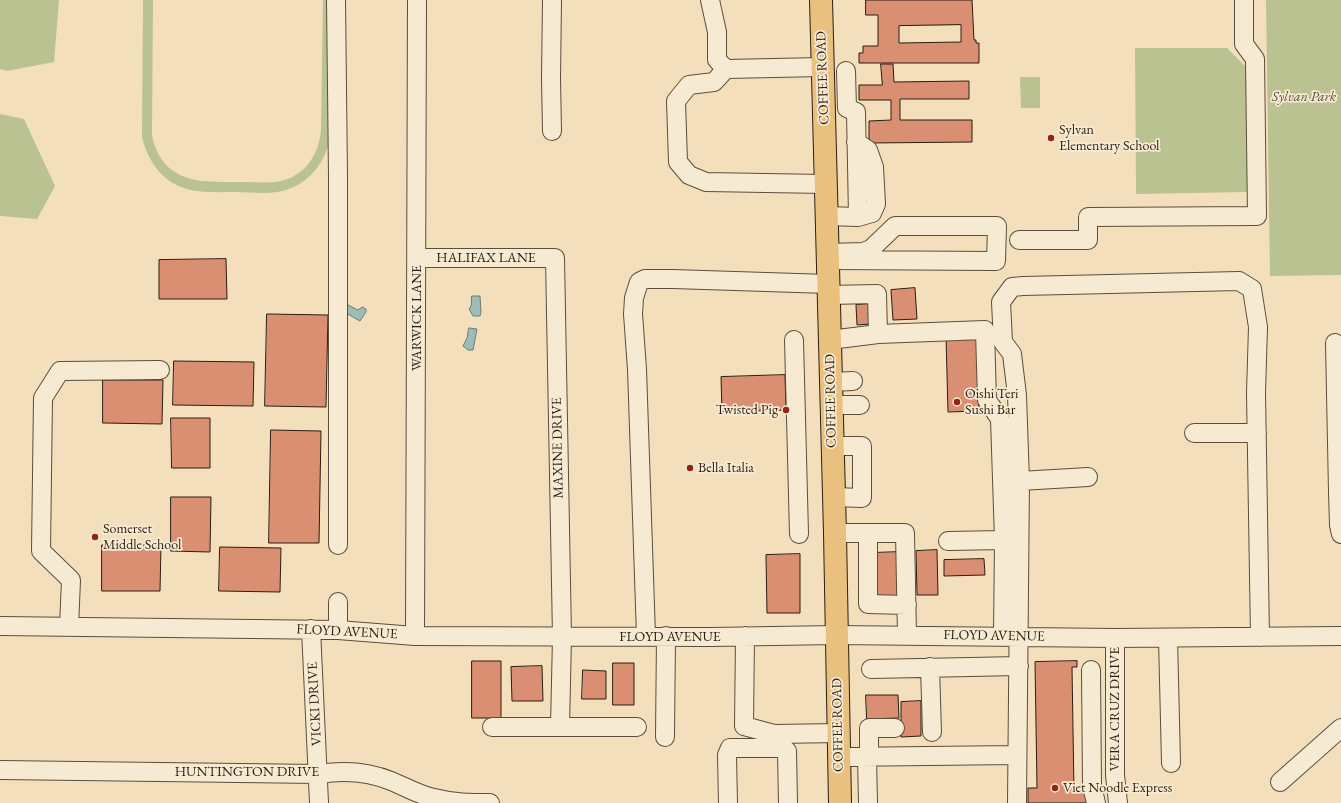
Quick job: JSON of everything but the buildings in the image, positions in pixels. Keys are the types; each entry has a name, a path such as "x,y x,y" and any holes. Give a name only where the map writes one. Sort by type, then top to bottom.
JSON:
{"main road":[{"name":"COFFEE ROAD","path":"821,0 835,533 840,803"}],"street":[{"path":"336,0 338,176 338,545"},
{"name":"WARWICK LANE","path":"416,636 417,0"},
{"path":"552,0 552,131"},
{"path":"710,0 717,32 717,60 726,69"},
{"path":"1018,240 1088,240 1088,218 1257,216 1256,59 1244,44 1244,0"},
{"path":"822,66 726,69 714,82 689,85 676,100 678,162 690,175 706,182 826,184"},
{"path":"826,216 858,217 872,213 876,204 874,167 868,150 856,142 856,112 847,108 846,71"},
{"path":"895,226 997,226 996,261 827,257 863,252 871,249 895,226"},
{"name":"HALIFAX LANE","path":"417,258 554,258"},
{"name":"MAXINE DRIVE","path":"554,258 562,637 560,727"},
{"path":"646,636 637,369 633,314 634,298 639,282 645,279 673,279 877,294 878,334"},
{"path":"1011,636 1019,610 1020,481 1017,388 1012,354 1003,342 1001,302 1012,288 1023,286 1239,282 1252,289 1258,327 1257,433 1260,637"},
{"path":"830,340 878,334 985,330 987,400 1000,419 1004,540 1011,636 1018,666 1016,755 1017,803"},
{"path":"794,340 799,534"},
{"path":"1335,343 1339,525 1341,534"},
{"path":"69,627 71,580 41,551 43,398 60,371 160,370"},
{"path":"831,382 853,381"},
{"path":"831,405 860,405"},
{"path":"1194,433 1257,433"},
{"path":"832,446 862,446 862,498 834,497"},
{"path":"1020,481 1088,477"},
{"path":"835,533 905,533 907,635"},
{"path":"868,533 868,604 907,605"},
{"path":"948,541 1004,540"},
{"path":"338,602 338,630"},
{"name":"FLOYD AVENUE","path":"0,626 311,629 416,636 562,637 836,634 1168,638 1341,636"},
{"name":"VICKI DRIVE","path":"311,629 319,774 319,803"},
{"path":"665,736 666,636"},
{"path":"745,636 744,726 774,734 839,733"},
{"name":"VERA CRUZ DRIVE","path":"1114,638 1115,775 1118,803"},
{"path":"1168,638 1171,763"},
{"path":"871,669 1018,666"},
{"path":"930,667 932,732"},
{"path":"1090,670 1092,786 1096,803"},
{"path":"492,727 638,727"},
{"path":"868,803 869,728 895,728"},
{"path":"1280,782 1341,728"},
{"path":"728,803 727,755 730,748 784,748 787,751 788,803"},
{"path":"839,757 1016,755"},
{"name":"HUNTINGTON DRIVE","path":"0,770 319,774 336,771 371,774 391,781 409,790 433,798 455,802 490,803"}],"green space":[{"path":"0,0 59,0 54,62 7,71 0,69"},
{"path":"143,0 153,0 152,135 154,145 162,160 168,167 182,176 201,181 275,182 294,176 308,165 320,140 323,0 332,0 330,139 323,158 312,174 297,185 277,192 207,192 182,187 173,183 159,171 149,156 142,137"},
{"name":"Sylvan Park","path":"1266,0 1341,0 1341,275 1270,276"},
{"path":"1135,48 1227,48 1250,71 1248,192 1136,194"},
{"path":"1020,77 1040,77 1040,108 1021,108"},
{"path":"0,114 24,119 55,186 37,219 0,216"}],"water":[{"path":"472,296 480,296 480,316 473,316 469,309 471,306"},
{"path":"348,305 358,310 362,307 366,309 366,312 360,321 344,312"},
{"path":"469,328 477,329 473,350 468,350 463,346 467,338"}],"place":[{"name":"Sylvan Elementary School","path":"1051,138"},
{"name":"Oishi Teri Sushi Bar","path":"957,402"},
{"name":"Twisted Pig","path":"786,410"},
{"name":"Bella Italia","path":"690,468"},
{"name":"Somerset Middle School","path":"95,537"},
{"name":"Viet Noodle Express","path":"1055,788"}]}
